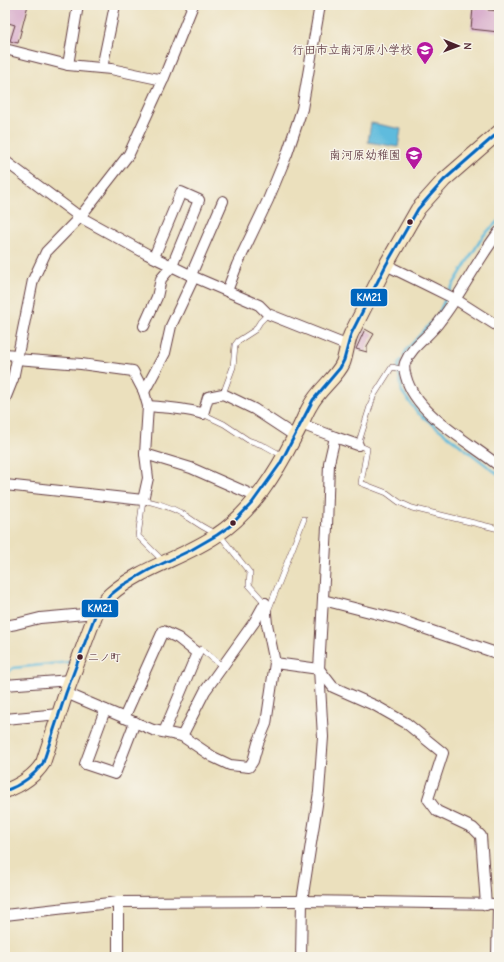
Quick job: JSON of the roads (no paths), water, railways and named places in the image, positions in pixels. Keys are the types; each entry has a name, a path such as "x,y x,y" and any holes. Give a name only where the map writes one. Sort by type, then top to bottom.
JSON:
{"main road":[{"path":"5,791 31,778 43,763 68,687 96,613 104,602 122,586 164,562 202,545 219,534 240,517 257,497 284,457 316,395 339,370 343,362 346,345 350,334 418,209 444,180 499,132"}],"street":[{"path":"68,65 78,5"},
{"path":"102,68 115,5"},
{"path":"5,398 13,379 33,280 46,252 80,217 129,154 163,80 193,5"},
{"path":"227,291 237,265 268,200 287,154 302,109 320,5"},
{"path":"5,49 68,65 102,68 163,80"},
{"path":"5,160 80,217 172,266 259,305 268,314 346,345"},
{"path":"144,326 157,297 161,279 172,266 199,200 181,192 154,257"},
{"path":"144,392 165,353 171,326 223,201"},
{"path":"499,232 440,322 414,348 405,363 404,370 408,387 429,414 499,466"},
{"path":"386,266 455,299 499,328"},
{"path":"5,354 17,357 129,369 133,371 144,392 148,406 145,454 148,478 143,500 5,485"},
{"path":"148,406 178,408 203,414 208,397 223,394 298,430 358,444"},
{"path":"301,957 302,901 319,792 323,737 319,669 327,527 328,463 335,438"},
{"path":"145,454 191,468 257,497"},
{"path":"323,600 397,619 499,654"},
{"path":"5,685 68,687 105,710 153,730 182,736 213,757 230,765 249,767 253,761 258,743 266,724 275,663 265,603"},
{"path":"182,736 205,691 265,603"},
{"path":"5,626 40,618 96,613"},
{"path":"124,718 164,632 178,638 197,653 164,732"},
{"path":"275,663 319,669 333,686 376,706 406,723 443,753 428,799 437,812 473,828 481,836 486,904"},
{"path":"105,710 86,764 115,774 135,722"},
{"path":"5,719 59,714"},
{"path":"5,914 118,902 302,901 498,904 497,957"},
{"path":"118,902 118,957"}],"lane":[{"path":"223,394 233,367 235,345 238,341 255,330 268,314"},
{"path":"404,370 392,367 373,397 358,444 367,449 361,483 387,493 399,502 412,508 499,529"},
{"path":"203,414 224,424 248,440 265,446 284,457"},
{"path":"164,562 138,536 143,500 160,503 180,512 212,532 219,534 250,572 249,585 265,603"},
{"path":"266,616 304,519"},
{"path":"197,653 201,649 222,666"}],"water":[{"path":"371,123 401,129 398,147 368,142"}],"waterway":[{"path":"448,293 483,236 499,220"},
{"path":"403,356 407,349 438,315 446,297"},
{"path":"401,360 398,366 402,392 418,413 499,475"},
{"path":"5,675 13,668 70,662 77,644"}],"place":[{"name":"行田市立南河原小学校","path":"425,65"},
{"name":"南河原幼稚園","path":"414,170"},
{"name":"二ノ町","path":"80,657"}]}
